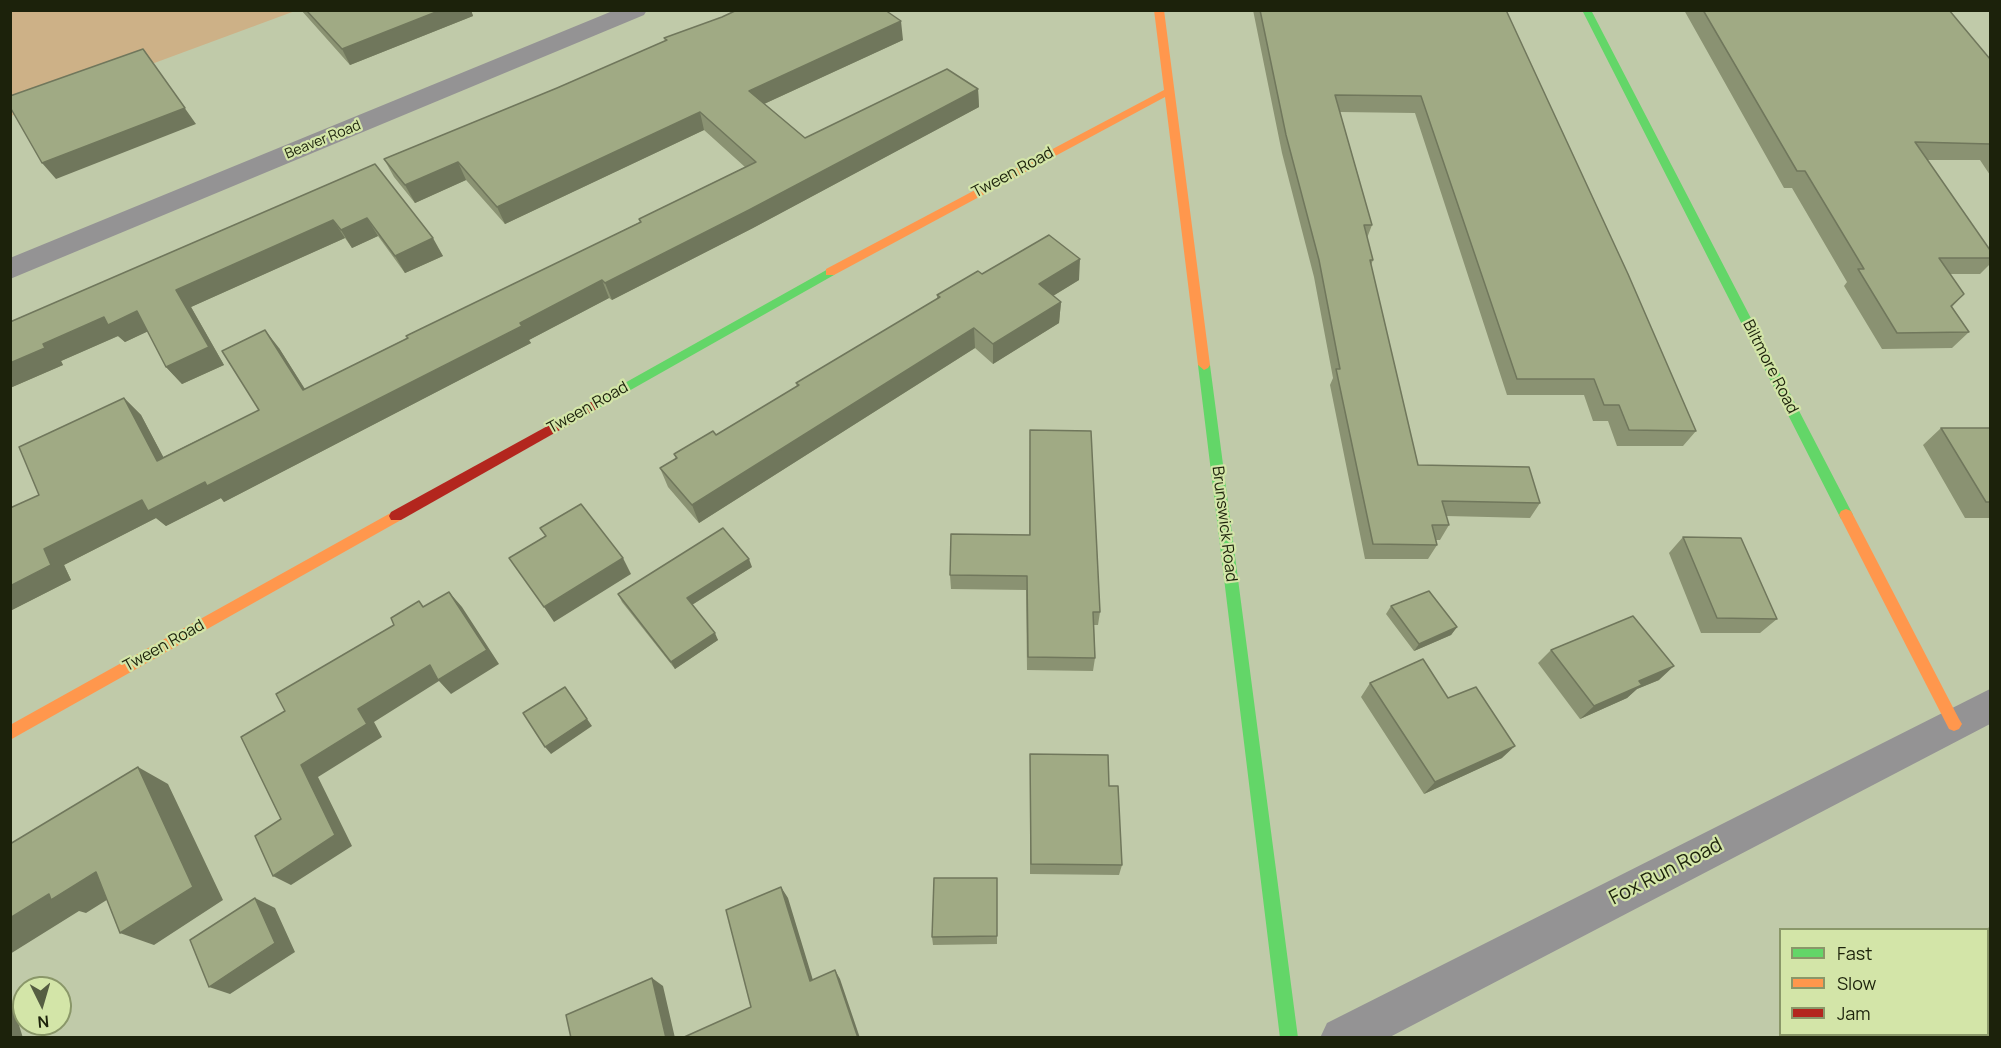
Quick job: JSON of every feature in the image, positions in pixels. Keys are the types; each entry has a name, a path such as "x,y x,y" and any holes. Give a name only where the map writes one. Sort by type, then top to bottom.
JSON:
{"street":[{"name":"Beaver Road","path":"10,269 636,10"},
{"name":"Brunswick Road","path":"1159,10 1289,1038"},
{"name":"Biltmore Road","path":"1586,10 1954,724"},
{"name":"Tween Road","path":"10,733 918,223 1169,91"},
{"name":"Fox Run Road","path":"1342,1038 1990,705"}],"shaded area":[{"path":"11,11 295,11 11,116"}],"building":[{"path":"306,10 441,10 342,49"},
{"path":"737,10 885,10 901,21 749,91 805,138 947,69 978,89 749,210 605,283 602,280 520,323 522,326 207,486 205,482 148,511 142,500 44,549 51,565 10,586 10,508 39,495 19,447 124,398 157,461 259,410 222,351 265,330 303,390 408,338 406,336 641,222 639,219 756,162 700,112 497,207 458,162 405,185 384,159 667,40 664,38"},
{"path":"1260,10 1506,10 1628,274 1696,431 1629,430 1619,405 1604,405 1594,379 1517,379 1421,96 1335,95 1372,225 1364,225 1373,260 1370,260 1418,465 1529,467 1540,503 1442,501 1449,525 1432,525 1437,545 1373,544 1336,369 1340,369 1319,260 1286,135"},
{"path":"1703,10 1949,10 1990,59 1990,144 1915,142 1990,250 1990,258 1939,258 1964,294 1951,306 1969,332 1897,333 1858,269 1864,269 1805,171 1797,171"},
{"path":"143,49 185,108 42,163 10,107 10,96"},
{"path":"375,164 433,238 395,256 367,218 341,230 333,220 176,290 209,347 166,367 137,311 108,325 104,317 43,344 45,348 10,363 10,322"},
{"path":"1049,235 1080,259 1039,284 1061,302 993,344 974,328 692,505 660,468 677,458 674,454 713,431 716,435 799,385 796,383 940,297 937,295 978,271 982,274"},
{"path":"1941,428 1990,428 1990,502 1986,502"},
{"path":"1030,430 1091,431 1100,612 1093,612 1095,658 1028,657 1027,576 950,575 951,534 1030,535"},
{"path":"581,504 623,558 544,607 509,558 546,536 540,528"},
{"path":"723,528 749,559 687,598 715,633 671,662 618,594"},
{"path":"1683,537 1741,538 1777,619 1717,618"},
{"path":"1429,591 1457,627 1419,644 1391,606"},
{"path":"449,592 487,650 438,680 430,665 358,709 367,724 301,765 335,835 273,876 255,836 281,819 241,737 285,711 276,694 394,625 391,618 419,601 423,607"},
{"path":"1633,616 1674,666 1639,681 1642,685 1594,706 1551,650"},
{"path":"1423,659 1448,698 1476,687 1515,746 1435,782 1370,683"},
{"path":"565,687 587,719 545,747 523,713"},
{"path":"1030,754 1108,755 1109,786 1118,786 1122,865 1031,864"},
{"path":"138,767 193,887 120,933 96,872 51,900 49,894 10,918 10,844"},
{"path":"934,878 997,878 997,936 932,937"},
{"path":"781,887 810,981 835,970 858,1038 682,1038 751,1007 726,910"},
{"path":"255,898 275,943 209,987 190,940"},
{"path":"1989,930 1990,1038 1809,1038 1812,1036 1989,1036"},
{"path":"652,978 666,1038 571,1038 566,1015"}],"traffic: fast":[{"path":"1586,10 1846,515"},
{"path":"593,406 830,272"},
{"path":"1204,365 1289,1038"}],"traffic: slow":[{"path":"1159,10 1204,365"},
{"path":"830,272 1169,91"},
{"path":"1846,515 1954,724"},
{"path":"10,733 396,516"}],"traffic: jam":[{"path":"396,516 593,406"}]}
